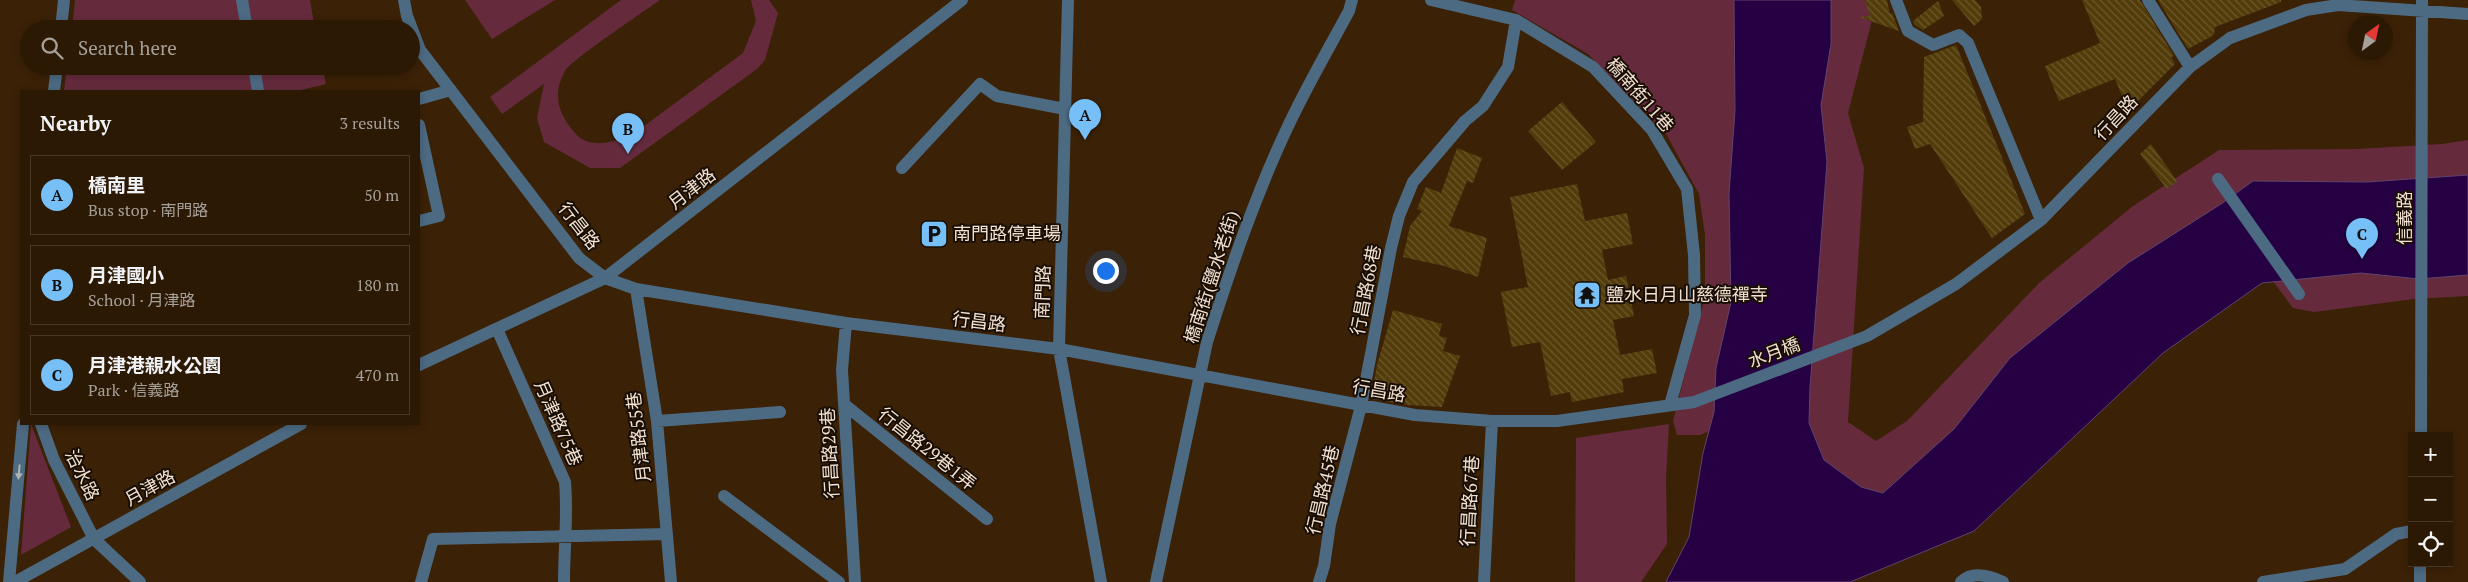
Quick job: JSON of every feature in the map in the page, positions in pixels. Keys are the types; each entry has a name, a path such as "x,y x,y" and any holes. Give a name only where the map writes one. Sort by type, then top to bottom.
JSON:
{"street":[{"path":"62,20 64,0"},
{"path":"242,0 245,20"},
{"name":"行昌路","path":"404,0 409,20"},
{"name":"月津路","path":"420,365 605,278 962,0"},
{"name":"南門路","path":"1068,0 1059,349 1101,582"},
{"name":"橋南街(鹽水老街)","path":"1156,582 1207,342 1251,214 1290,122 1349,11 1352,0"},
{"name":"橋南街11巷","path":"1431,0 1516,20 1593,67 1652,130 1687,190 1694,255 1695,315 1670,405"},
{"path":"1896,0 1908,31 1933,45 1959,35 1968,43 2041,220"},
{"path":"2148,0 2190,67"},
{"name":"行昌路","path":"1867,336 1956,284 2041,220 2190,67 2230,38 2304,5 2422,5 2468,14"},
{"name":"信義路","path":"2421,432 2423,281 2422,5"},
{"name":"行昌路68巷","path":"1361,406 1391,248 1399,216 1413,182 1465,121 1483,106 1508,67 1516,20"},
{"name":"行昌路","path":"420,50 580,258 605,278 636,289 846,323 1059,349 1415,415 1492,421 1557,421 1694,402"},
{"path":"54,90 56,75"},
{"path":"255,75 258,90"},
{"path":"902,168 980,84 997,96 1065,109"},
{"path":"420,99 451,90"},
{"path":"420,130 439,216 420,220"},
{"path":"2218,179 2299,294"},
{"name":"月津路55巷","path":"636,289 658,422 672,581"},
{"name":"行昌路29巷","path":"846,323 842,370 854,582"},
{"name":"月津路75巷","path":"497,329 565,482 568,508 564,536 564,582"},
{"name":"水月橋","path":"1694,402 1867,336"},
{"name":"行昌路29巷1弄","path":"844,405 987,519"},
{"name":"行昌路45巷","path":"1319,582 1324,566 1330,524 1361,406"},
{"path":"658,422 780,412"},
{"name":"行昌路67巷","path":"1484,582 1492,421"},
{"path":"9,582 23,425"},
{"name":"治水路","path":"41,425 54,460 94,539"},
{"name":"月津路","path":"15,582 299,425"},
{"path":"724,496 839,582"},
{"path":"2263,582 2345,569 2396,534 2408,532"},
{"path":"421,582 433,539 667,534"},
{"path":"94,539 140,582"},
{"path":"2420,567 2420,582"},
{"path":"1961,582 1965,578 1979,575 2003,582"}],"shaded area":[{"path":"75,0 310,0 313,20 73,20"},
{"path":"465,0 555,0 492,39"},
{"path":"621,0 660,0 570,65 565,71 559,88 559,104 569,126 581,138 594,143 610,142 632,135 743,53 756,21 751,0 769,0 778,13 765,60 757,69 620,168 590,168 544,142 537,118 544,84 502,114 490,97"},
{"path":"1515,0 1867,0 1872,20 1848,113 1864,168 1848,422 1876,441 1907,421 2039,283 2133,206 2219,150 2357,149 2442,144 2468,140 2468,296 2414,299 2314,312 2293,308 2224,216 1899,506 1822,472 1801,393 1700,435 1677,435 1673,421 1705,296 1705,235 1699,194 1666,134 1588,54 1512,10"},
{"path":"1734,0 1831,0 1831,44 1821,105 1827,162 1809,423 1824,460 1861,487 1883,493 1954,429 2010,358 2128,263 2221,204 2253,181 2367,182 2468,175 2468,275 2419,279 2361,273 2262,283 2163,353 1974,531 1850,582 1666,582 1689,537 1703,453 1714,412 1716,368 1731,302 1729,193 1735,111"},
{"path":"66,75 324,75 326,84 301,90 64,90"},
{"path":"1669,424 1666,478 1667,544 1641,582 1575,582 1576,438"},
{"path":"31,425 31,425 71,527 21,555"}],"building":[{"path":"1865,0 1887,0 1890,14 1892,13 1899,31 1859,17 1870,16"},
{"path":"1952,0 1975,0 1981,7 1982,19 1974,26"},
{"path":"2082,0 2140,0 2174,56 2171,57 2175,64 2139,100 2124,101 2115,79 2059,101 2045,66 2100,43"},
{"path":"2158,0 2281,0 2281,2 2215,27 2214,35 2188,49"},
{"path":"1938,1 1944,16 1923,30 1915,25 1913,21"},
{"path":"1956,45 2025,214 1992,238 1930,144 1915,149 1907,127 1923,122 1924,57"},
{"path":"1562,102 1596,142 1562,170 1528,131"},
{"path":"2151,144 2177,181 2167,189 2140,154"},
{"path":"1457,148 1482,158 1473,183 1467,181 1449,226 1487,238 1478,277 1444,266 1403,257 1410,226 1422,211 1417,209 1426,187 1441,193"},
{"name":"鹽水日月山慈德禪寺","path":"1577,184 1585,221 1627,213 1633,244 1602,250 1608,280 1626,276 1634,316 1613,320 1620,355 1652,349 1657,373 1622,379 1624,392 1572,402 1570,392 1551,396 1540,342 1512,347 1501,292 1528,287 1510,197"},
{"path":"1393,310 1442,324 1439,336 1447,338 1443,351 1460,356 1442,407 1408,405 1373,399 1372,393 1377,365"}],"place":[{"name":"橋南里","path":"1085,140"},
{"name":"月津國小","path":"628,154"},
{"name":"南門路停車場","path":"934,234"},
{"name":"月津港親水公園","path":"2362,259"},
{"name":"鹽水日月山慈德禪寺","path":"1587,295"}]}
